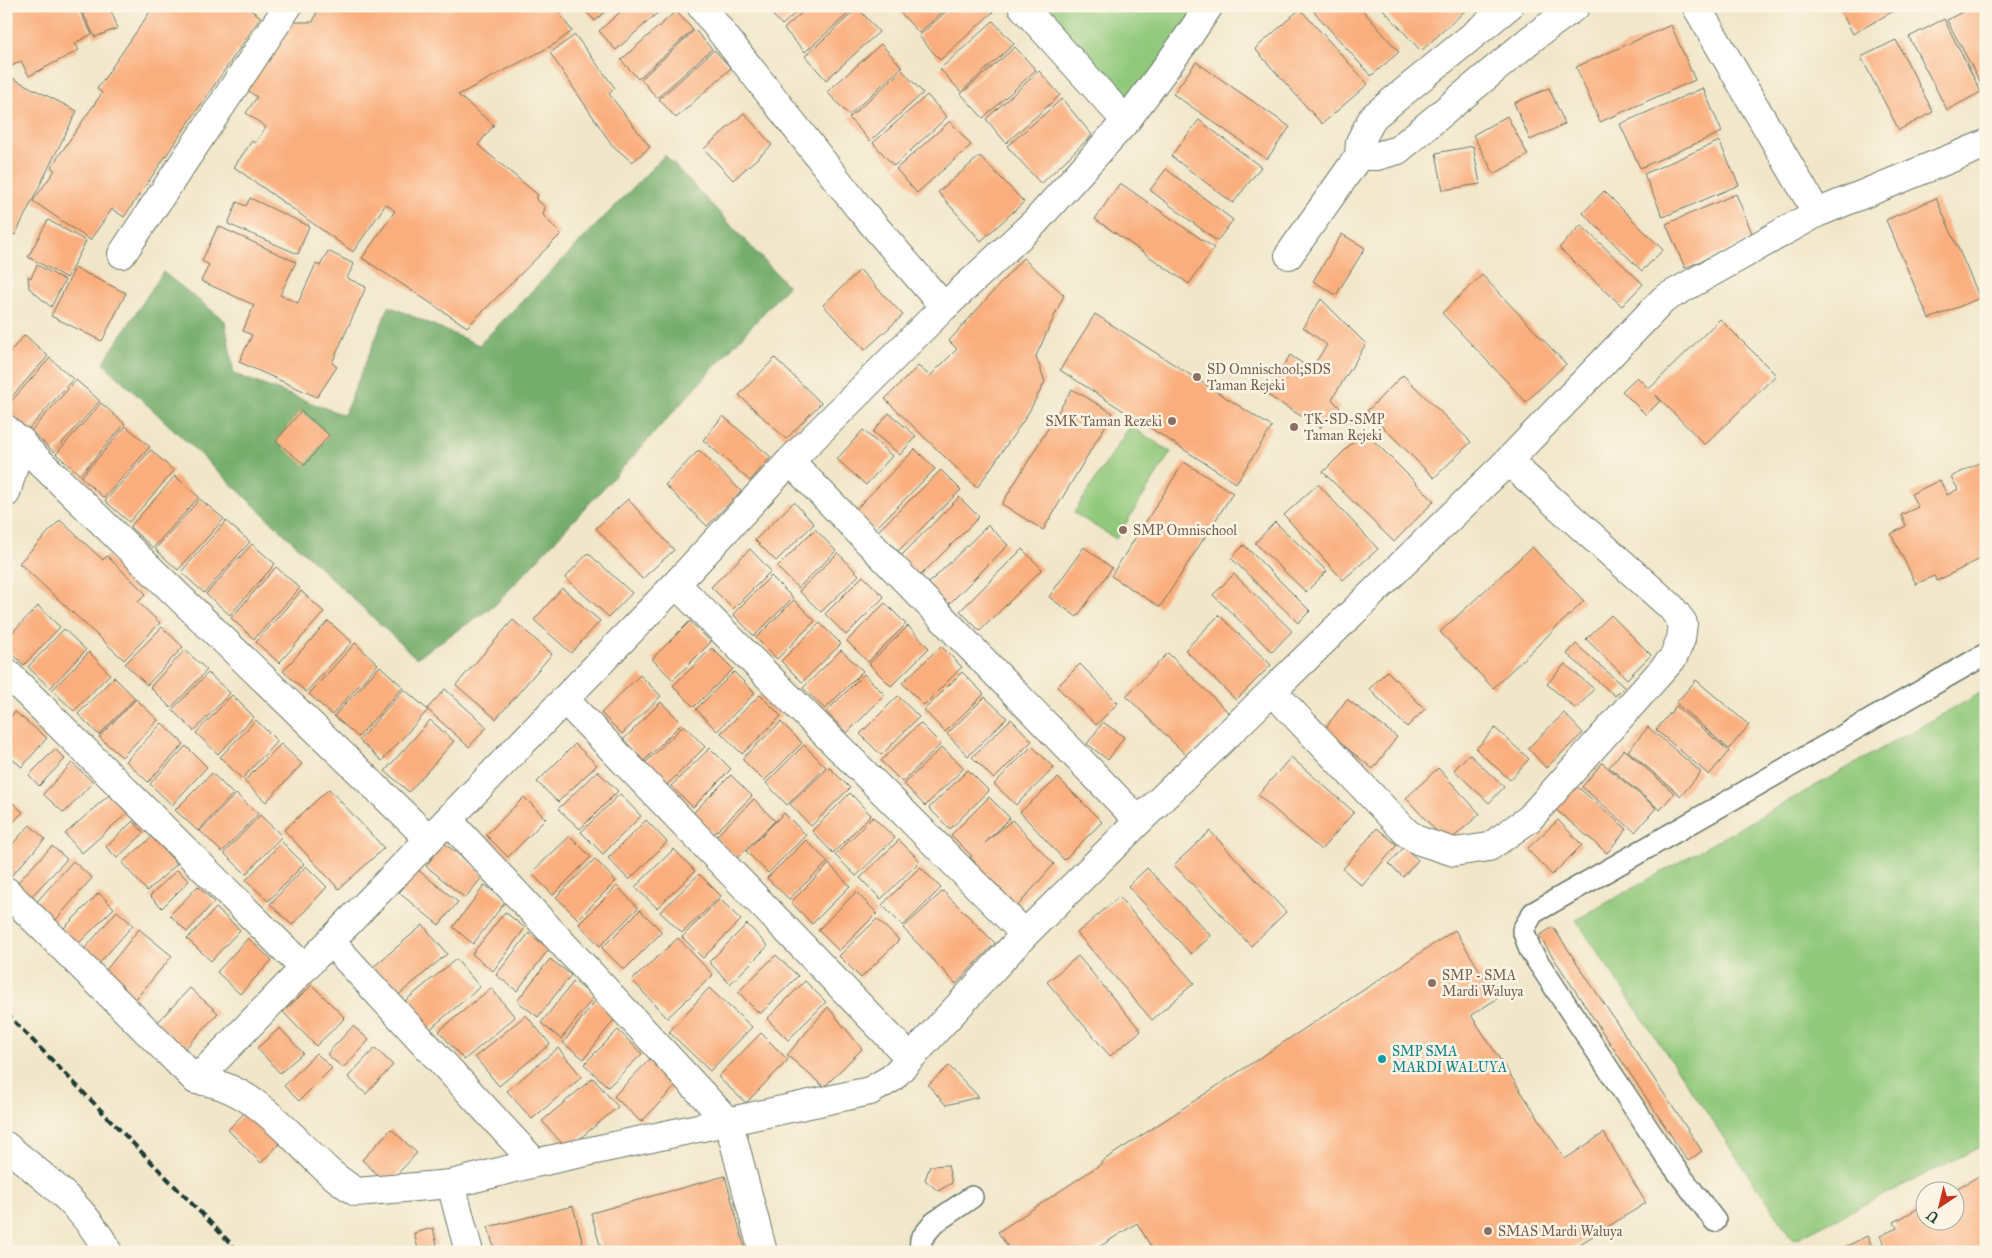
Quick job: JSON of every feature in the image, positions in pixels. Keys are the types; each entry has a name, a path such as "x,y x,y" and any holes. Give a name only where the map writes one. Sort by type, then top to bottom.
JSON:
{"street":[{"path":"122,254 288,6"},
{"path":"700,6 859,208 944,307"},
{"path":"1022,6 1126,121"},
{"path":"196,1080 565,700 790,461 944,307 1035,222 1126,121 1209,6"},
{"path":"1289,255 1359,156 1360,142 1373,116 1509,6"},
{"path":"1359,156 1377,156 1398,150 1531,39 1576,6"},
{"path":"1696,6 1817,213"},
{"path":"6,891 196,1080 210,1081 227,1086 264,1110 329,1172 356,1192 451,1184 534,1163 729,1123 870,1091 892,1078 1025,934 1139,820 1508,461 1664,299 1817,213 1986,144"},
{"path":"6,494 13,435"},
{"path":"13,435 429,839"},
{"path":"790,461 1139,820"},
{"path":"1272,691 1406,833 1420,841 1454,852 1490,847 1529,819 1673,658 1681,639 1683,623 1671,607 1508,461"},
{"path":"676,584 1025,934"},
{"path":"6,672 304,968"},
{"path":"565,700 910,1058"},
{"path":"448,820 729,1123 763,1252"},
{"path":"330,941 534,1163"},
{"path":"6,1146 71,1201 101,1236 108,1252"},
{"path":"451,1184 469,1252"}],"lane":[{"path":"1715,1221 1668,1159 1530,950 1523,930 1533,913 1986,654"},
{"path":"920,1252 920,1239 934,1223 972,1197"}],"green space":[{"path":"1022,6 1209,6 1126,121"},
{"path":"665,155 788,286 494,606 416,658 103,363 163,272 225,321 234,374 344,415 389,306 479,345"},
{"path":"1130,426 1171,452 1116,539 1074,513"},
{"path":"1986,690 1986,1144 1793,1240 1576,920"}],"building":[{"path":"6,6 77,6 92,34 75,43 79,50 29,76 21,61 12,66 6,55"},
{"path":"79,6 109,6 118,28 95,37"},
{"path":"154,6 245,6 261,17 124,217 112,209 90,240 33,201 55,170 51,167 102,93 97,89"},
{"path":"319,6 554,6 572,31 555,44 458,95 494,125 478,145 538,195 536,199 545,207 543,215 561,234 467,327 362,258 395,211 386,204 353,252 234,167 252,141 255,143 266,127 246,113 257,97 241,86 291,22 313,22"},
{"path":"581,6 611,6 595,21"},
{"path":"627,6 665,6 616,50 599,31"},
{"path":"764,6 803,6 782,25"},
{"path":"809,6 857,6 805,52 784,29"},
{"path":"902,6 949,6 919,33 898,10"},
{"path":"952,6 988,6 993,12 940,60 919,36"},
{"path":"1309,6 1359,6 1399,52 1371,76"},
{"path":"1380,6 1465,6 1467,9 1421,51"},
{"path":"1838,6 1896,6 1897,9 1853,34"},
{"path":"1973,6 1983,6 1986,12 1986,93 1947,20"},
{"path":"858,8 879,32 826,80 805,56"},
{"path":"1300,9 1368,84 1322,124 1255,49"},
{"path":"676,11 693,30 638,79 621,60"},
{"path":"1944,19 1981,92 1947,110 1909,37"},
{"path":"993,21 1014,44 961,92 940,69"},
{"path":"1671,25 1695,80 1600,122 1576,67"},
{"path":"695,30 712,49 657,98 641,79"},
{"path":"575,35 615,88 609,94 650,147 632,162 612,145 550,53"},
{"path":"1896,40 1933,112 1899,130 1861,57"},
{"path":"881,44 902,67 849,115 827,92"},
{"path":"1015,47 1036,70 983,118 961,94"},
{"path":"714,50 731,68 676,118 659,99"},
{"path":"1196,62 1290,127 1267,159 1173,94"},
{"path":"902,70 923,93 870,141 849,118"},
{"path":"1039,71 1060,95 1006,143 986,119"},
{"path":"6,75 77,111 15,235 6,230"},
{"path":"1549,88 1565,124 1530,140 1514,103"},
{"path":"1703,88 1722,132 1640,168 1620,124"},
{"path":"927,95 947,117 894,166 873,143"},
{"path":"1062,99 1092,135 1041,184 1007,146"},
{"path":"744,113 772,145 733,180 704,149"},
{"path":"1507,116 1528,155 1494,174 1473,135"},
{"path":"1199,120 1261,167 1233,203 1171,156"},
{"path":"950,121 971,145 917,193 896,169"},
{"path":"1719,141 1739,185 1663,217 1644,174"},
{"path":"1473,146 1480,184 1443,190 1436,153"},
{"path":"980,156 1024,202 981,241 938,192"},
{"path":"1986,161 1986,174 1985,174 1982,162"},
{"path":"1166,169 1233,220 1217,241 1150,190"},
{"path":"1120,183 1214,248 1189,284 1095,219"},
{"path":"1604,191 1663,250 1642,271 1583,213"},
{"path":"1736,194 1754,238 1685,268 1666,224"},
{"path":"250,198 309,226 298,254 228,224 237,202 246,206"},
{"path":"1936,198 1980,298 1929,319 1886,220"},
{"path":"48,220 86,241 67,278 28,257"},
{"path":"1581,225 1643,284 1622,306 1559,248"},
{"path":"218,226 296,262 280,295 298,303 316,264 320,266 328,251 354,264 347,278 366,287 332,363 337,367 317,397 239,362 252,335 243,331 254,305 201,281 209,265 202,261"},
{"path":"1342,234 1365,248 1336,295 1313,281"},
{"path":"1023,258 1064,295 1036,356 1045,382 1026,417 977,488 885,399 918,366 930,376 957,349 949,341"},
{"path":"37,265 65,280 51,307 29,288 28,276 31,278"},
{"path":"75,268 126,293 102,341 51,316"},
{"path":"860,270 903,315 865,350 823,305"},
{"path":"1482,275 1566,364 1526,402 1442,313"},
{"path":"1321,299 1366,344 1332,399 1340,408 1320,428 1266,394 1290,355 1311,369 1327,345 1303,327"},
{"path":"1095,314 1272,427 1236,483 1060,370"},
{"path":"1720,319 1776,375 1705,445 1656,395 1660,401 1646,415 1622,391 1637,377 1649,389"},
{"path":"25,335 48,356 6,403 6,356"},
{"path":"50,358 73,379 28,430 6,410 6,407"},
{"path":"775,358 821,403 786,439 739,395"},
{"path":"1403,375 1471,442 1434,478 1367,411"},
{"path":"76,380 100,401 54,452 31,431"},
{"path":"1072,389 1113,413 1043,530 1002,504"},
{"path":"101,403 125,424 80,475 56,454"},
{"path":"301,411 329,435 305,465 276,441"},
{"path":"889,413 916,436 900,455 873,432"},
{"path":"723,416 771,457 750,481 703,440"},
{"path":"126,426 150,447 104,498 81,477"},
{"path":"863,430 892,456 866,485 837,459"},
{"path":"1364,431 1434,501 1394,542 1323,472"},
{"path":"915,449 935,469 874,530 854,511"},
{"path":"151,450 174,471 129,522 105,501"},
{"path":"699,450 741,491 707,526 665,485"},
{"path":"1184,462 1233,493 1160,607 1111,576"},
{"path":"1981,462 1986,472 1986,556 1937,581 1934,576 1916,584 1891,534 1906,526 1901,515 1918,507 1911,494 1940,480 1947,495 1958,489 1951,477"},
{"path":"941,470 961,490 898,551 878,531"},
{"path":"175,476 199,497 153,548 130,527"},
{"path":"1318,484 1378,549 1343,580 1284,515"},
{"path":"959,497 979,517 917,579 898,559"},
{"path":"200,499 224,519 178,570 155,549"},
{"path":"628,499 674,550 642,579 596,528"},
{"path":"794,502 814,524 776,561 755,540"},
{"path":"60,520 103,560 107,556 146,594 138,602 160,623 124,660 19,563"},
{"path":"226,521 250,542 204,593 181,572"},
{"path":"1275,522 1327,571 1306,592 1255,543"},
{"path":"988,525 1008,545 947,606 926,586"},
{"path":"815,529 836,551 798,588 777,567"},
{"path":"252,544 275,564 230,615 206,594"},
{"path":"1244,545 1310,611 1298,623 1231,558"},
{"path":"1084,547 1112,568 1077,617 1049,597"},
{"path":"1532,547 1584,601 1493,688 1440,632"},
{"path":"750,549 771,571 733,609 711,587"},
{"path":"1022,549 1042,569 980,631 960,611"},
{"path":"588,553 632,593 609,617 565,578"},
{"path":"838,553 859,575 821,612 799,591"},
{"path":"276,567 300,588 254,639 231,618"},
{"path":"1234,574 1292,631 1272,652 1213,595"},
{"path":"771,576 793,598 754,636 733,614"},
{"path":"863,576 884,597 846,635 825,614"},
{"path":"562,588 600,621 571,653 534,620"},
{"path":"301,591 324,612 279,663 256,642"},
{"path":"794,600 815,621 777,659 756,638"},
{"path":"885,603 906,624 868,662 847,641"},
{"path":"38,606 60,627 24,665 6,647 6,639"},
{"path":"1219,615 1271,665 1236,700 1185,650"},
{"path":"1611,615 1651,655 1627,679 1586,639"},
{"path":"513,620 552,654 496,719 456,685"},
{"path":"328,621 352,642 306,692 283,671"},
{"path":"690,621 711,642 673,680 652,659"},
{"path":"820,623 841,644 802,682 781,661"},
{"path":"908,626 929,648 891,686 869,664"},
{"path":"162,627 183,647 147,685 125,664"},
{"path":"64,629 86,650 50,688 28,667"},
{"path":"355,643 378,664 332,715 309,694"},
{"path":"1576,644 1624,687 1615,696 1567,654"},
{"path":"941,646 962,667 924,705 902,683"},
{"path":"712,648 733,669 694,707 673,686"},
{"path":"185,650 207,670 171,708 150,687"},
{"path":"841,650 863,671 825,709 803,688"},
{"path":"89,652 110,674 74,711 52,690"},
{"path":"1168,653 1229,713 1187,756 1126,696"},
{"path":"1080,664 1118,703 1096,725 1057,687"},
{"path":"1565,664 1594,689 1576,709 1547,684"},
{"path":"380,666 403,687 358,737 334,716"},
{"path":"1387,671 1425,709 1407,727 1369,689"},
{"path":"734,672 755,693 717,731 696,709"},
{"path":"962,672 984,694 945,732 924,710"},
{"path":"208,673 230,693 194,731 172,710"},
{"path":"864,674 885,695 847,733 826,712"},
{"path":"640,675 661,696 622,734 601,713"},
{"path":"114,677 135,698 99,735 78,714"},
{"path":"1696,680 1749,725 1729,749 1676,703"},
{"path":"404,689 428,710 382,761 359,740"},
{"path":"445,689 487,727 469,747 427,709"},
{"path":"232,695 254,717 218,754 196,733"},
{"path":"760,695 781,716 742,754 721,733"},
{"path":"898,696 919,717 881,755 860,734"},
{"path":"985,697 1007,718 968,756 947,734"},
{"path":"136,699 158,720 122,757 99,737"},
{"path":"1347,699 1397,737 1373,769 1324,730"},
{"path":"661,702 682,723 644,761 623,740"},
{"path":"1676,706 1729,751 1709,775 1656,730"},
{"path":"15,712 47,738 22,767 6,754 6,722"},
{"path":"1564,713 1583,733 1546,768 1528,748"},
{"path":"1011,719 1032,741 994,779 972,757"},
{"path":"256,720 277,741 242,779 220,757"},
{"path":"430,720 454,741 409,792 385,771"},
{"path":"781,722 802,743 764,781 742,759"},
{"path":"1103,722 1124,737 1108,760 1087,744"},
{"path":"162,723 184,744 148,782 126,761"},
{"path":"920,723 941,744 902,782 881,761"},
{"path":"684,725 705,747 667,785 645,763"},
{"path":"1648,727 1701,772 1681,796 1628,751"},
{"path":"1495,728 1529,759 1510,780 1476,749"},
{"path":"281,744 302,764 266,802 244,781"},
{"path":"575,744 597,765 558,802 537,782"},
{"path":"804,745 826,767 787,805 766,783"},
{"path":"186,746 207,767 172,805 150,784"},
{"path":"1032,746 1054,768 1016,805 994,784"},
{"path":"942,747 964,768 925,806 904,784"},
{"path":"710,748 731,769 693,807 671,786"},
{"path":"55,749 65,759 39,786 29,775"},
{"path":"1624,749 1674,793 1660,810 1609,767"},
{"path":"1469,754 1504,787 1489,803 1454,770"},
{"path":"1291,757 1354,812 1321,850 1258,795"},
{"path":"72,763 93,782 64,813 43,794"},
{"path":"1602,763 1656,808 1635,832 1582,787"},
{"path":"829,767 850,788 811,826 790,804"},
{"path":"1438,768 1480,814 1447,843 1406,798"},
{"path":"968,770 989,791 950,829 929,808"},
{"path":"597,771 618,791 580,829 558,809"},
{"path":"212,773 233,794 198,831 175,810"},
{"path":"731,775 752,796 714,834 693,813"},
{"path":"1058,778 1102,822 1064,860 1020,812"},
{"path":"1574,784 1627,829 1607,853 1554,808"},
{"path":"329,789 384,848 339,889 284,830"},
{"path":"850,793 871,815 833,853 812,831"},
{"path":"110,794 127,813 82,853 65,834"},
{"path":"236,794 258,814 222,852 200,831"},
{"path":"620,794 641,816 603,854 581,832"},
{"path":"6,797 23,812 6,830"},
{"path":"524,797 546,819 508,857 486,835"},
{"path":"989,797 1010,818 985,843 1012,820 1054,864 1016,908 970,857 972,856 951,835"},
{"path":"754,799 775,821 737,858 715,837"},
{"path":"784,813 806,835 768,873 746,851"},
{"path":"260,815 282,836 246,874 224,853"},
{"path":"873,817 895,838 856,876 835,855"},
{"path":"646,820 667,842 629,880 608,858"},
{"path":"1558,820 1582,845 1552,875 1527,849"},
{"path":"133,821 144,833 117,858 106,847"},
{"path":"30,825 45,839 11,876 6,871 6,851"},
{"path":"1377,828 1397,845 1362,886 1343,869"},
{"path":"1210,831 1286,912 1251,946 1174,865"},
{"path":"570,836 591,857 553,895 531,873"},
{"path":"152,837 177,864 147,891 122,863"},
{"path":"806,840 828,862 789,899 767,878"},
{"path":"899,840 920,861 881,899 860,878"},
{"path":"282,842 304,864 268,901 246,880"},
{"path":"444,843 484,875 465,898 426,866"},
{"path":"52,846 67,859 29,899 15,885"},
{"path":"1404,847 1418,860 1403,877 1389,864"},
{"path":"674,849 695,871 657,908 635,887"},
{"path":"595,859 616,881 578,919 556,897"},
{"path":"73,861 92,878 54,922 34,905"},
{"path":"829,864 850,886 812,924 791,902"},
{"path":"306,866 327,887 292,925 270,904"},
{"path":"920,867 941,888 903,926 882,905"},
{"path":"1147,868 1211,936 1191,954 1128,886"},
{"path":"177,870 189,881 162,908 150,896"},
{"path":"418,870 458,902 439,925 399,893"},
{"path":"699,874 721,896 682,933 660,912"},
{"path":"485,885 506,901 473,944 453,927"},
{"path":"198,886 214,902 187,932 170,915"},
{"path":"617,886 638,908 600,946 579,924"},
{"path":"943,891 995,943 956,984 903,928"},
{"path":"856,892 877,913 839,951 818,930"},
{"path":"99,893 114,908 75,947 60,932"},
{"path":"1119,897 1194,983 1152,1020 1077,933"},
{"path":"720,899 741,920 703,958 682,937"},
{"path":"216,908 240,930 211,961 187,939"},
{"path":"640,910 662,932 624,970 602,948"},
{"path":"117,911 133,925 97,966 81,953"},
{"path":"505,912 525,928 493,971 472,954"},
{"path":"877,919 899,940 861,978 839,956"},
{"path":"747,924 768,946 730,984 709,962"},
{"path":"423,925 447,954 396,997 372,968"},
{"path":"1553,927 1702,1151 1688,1161 1539,936"},
{"path":"139,929 172,956 134,1001 102,975"},
{"name":"SMP SMA MARDI WALUYA","path":"1455,930 1497,999 1471,1015 1565,1159 1604,1133 1646,1203 1567,1252 1149,1252 1153,1250 1137,1223 1091,1252 1011,1252 998,1232 1101,1164 1101,1162"},
{"path":"529,933 549,949 517,991 496,975"},
{"path":"248,938 272,960 240,994 217,972"},
{"path":"678,938 713,975 667,1018 632,980"},
{"path":"776,955 798,976 760,1014 738,992"},
{"path":"1078,956 1141,1031 1110,1056 1047,982"},
{"path":"456,959 480,987 429,1030 405,1001"},
{"path":"550,959 571,975 538,1017 517,1001"},
{"path":"574,981 594,997 561,1039 541,1023"},
{"path":"805,981 826,1002 788,1040 767,1019"},
{"path":"312,985 345,1018 316,1046 283,1012"},
{"path":"190,988 218,1013 185,1049 157,1023"},
{"path":"491,988 515,1017 464,1060 439,1031"},
{"path":"709,988 752,1027 710,1071 669,1032"},
{"path":"596,1000 617,1016 584,1059 563,1043"},
{"path":"828,1007 862,1049 824,1087 787,1055"},
{"path":"526,1015 550,1044 499,1086 475,1057"},
{"path":"353,1026 369,1040 343,1068 327,1054"},
{"path":"280,1028 303,1053 280,1073 257,1048"},
{"path":"618,1030 642,1054 608,1087 584,1064"},
{"path":"761,1033 788,1060 746,1103 718,1077"},
{"path":"375,1048 393,1065 366,1094 348,1077"},
{"path":"558,1048 582,1077 532,1119 507,1091"},
{"path":"316,1053 332,1068 299,1101 284,1086"},
{"path":"651,1058 677,1085 641,1122 614,1096"},
{"path":"949,1066 979,1097 946,1105 928,1085"},
{"path":"593,1078 618,1107 567,1149 542,1121"},
{"path":"250,1107 283,1140 261,1163 228,1130"},
{"path":"391,1129 417,1153 388,1184 362,1160"},
{"path":"948,1165 952,1183 938,1191 925,1180 930,1166"},
{"path":"1986,1172 1986,1252 1889,1252 1880,1236 1897,1228 1894,1222 1914,1211 1914,1230 1964,1230 1964,1184"},
{"path":"725,1176 746,1252 602,1252 591,1213"},
{"path":"573,1206 585,1252 495,1252 488,1227"},
{"path":"433,1228 437,1245 418,1249 414,1233"},
{"path":"1867,1236 1875,1252 1835,1252"}],"railway":[{"path":"6,1013 239,1252"}],"place":[{"name":"SD Omnischool;SDS Taman Rejeki","path":"1197,377"},
{"name":"SMK Taman Rezeki","path":"1172,421"},
{"name":"TK-SD-SMP Taman Rejeki","path":"1294,427"},
{"name":"SMP Omnischool","path":"1123,530"},
{"name":"SMP - SMA Mardi Waluya","path":"1432,983"},
{"name":"SMP SMA MARDI WALUYA","path":"1382,1059"},
{"name":"SMAS Mardi Waluya","path":"1488,1231"}]}
